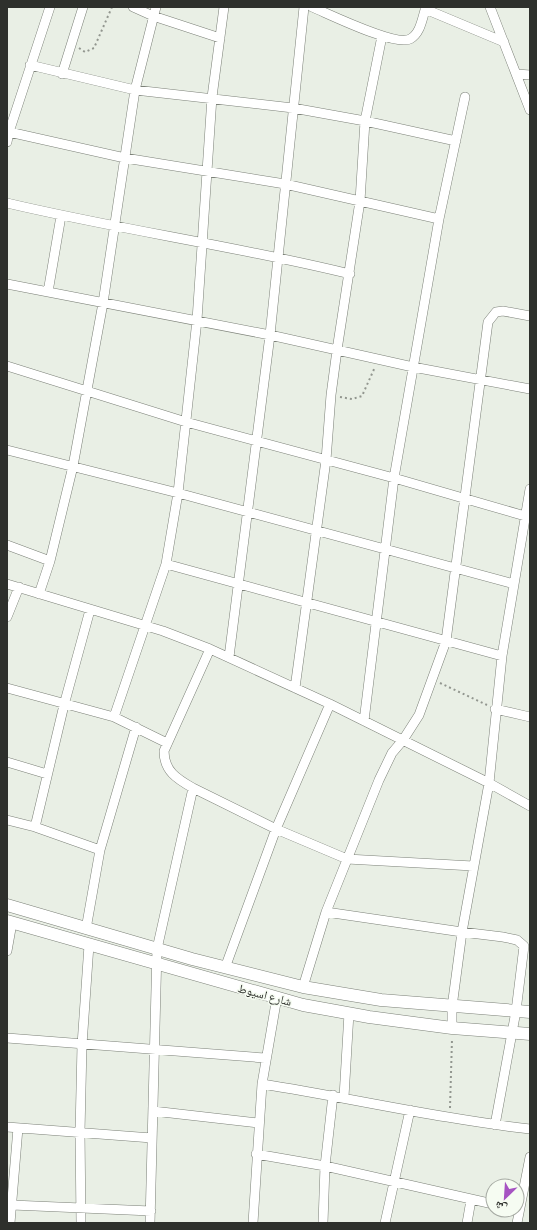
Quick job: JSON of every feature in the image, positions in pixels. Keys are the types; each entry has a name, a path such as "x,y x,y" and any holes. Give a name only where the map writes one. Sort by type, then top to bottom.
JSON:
{"street":[{"path":"7,142 30,65 50,7"},
{"path":"62,74 83,7"},
{"path":"134,7 154,12 220,38"},
{"path":"114,717 166,564 178,493 197,320 212,97 224,7"},
{"path":"229,657 270,335 304,7"},
{"path":"312,7 382,36 402,42 410,39 420,28 426,8 504,42"},
{"path":"490,7 530,110"},
{"path":"39,594 50,561 73,466 103,303 135,90 154,12"},
{"path":"295,688 326,460 331,395 337,350 350,274 360,201 365,121 382,36"},
{"path":"30,65 62,74 135,90 212,97 294,108 365,121 456,141"},
{"path":"517,74 530,75"},
{"path":"364,721 394,478 439,220 465,97"},
{"path":"10,132 125,158 285,184 439,220"},
{"path":"7,203 62,216 278,257 350,274"},
{"path":"48,292 62,216"},
{"path":"7,284 197,320 379,360 530,389"},
{"path":"303,987 326,912 388,759 403,740 419,715 446,642 479,379 488,322 491,316 496,312 503,311 530,316"},
{"path":"7,366 186,422 394,478 525,516"},
{"path":"7,450 178,493 514,584"},
{"path":"452,1028 452,1007 462,932 489,783 495,709 502,656 514,584 526,534 525,516 530,489"},
{"path":"7,545 50,561"},
{"path":"166,564 239,583 446,642 502,656"},
{"path":"7,584 146,626 229,657 403,740 489,783 530,806"},
{"path":"7,617 19,587"},
{"path":"35,827 64,705 90,610"},
{"path":"210,649 164,751 164,761 177,779 276,829 347,858 473,866"},
{"path":"7,688 64,705 114,717 167,743"},
{"path":"225,968 276,829 330,704"},
{"path":"495,709 530,717"},
{"path":"86,928 100,850 136,727"},
{"path":"7,762 47,774"},
{"path":"150,1223 157,949 193,788"},
{"path":"7,820 35,827 100,850"},
{"name":"شارع اسيوط","path":"7,906 225,968 303,987 381,1000 452,1007 530,1012"},
{"path":"326,912 503,937 517,940 522,943 524,946 516,1011 495,1125"},
{"path":"7,951 10,922"},
{"name":"شارع اسيوط","path":"10,922 157,965 303,1005 452,1028 530,1034"},
{"path":"81,1223 80,1132 82,1045 89,944"},
{"path":"253,1223 258,1123 262,1084 265,1058 277,997"},
{"path":"344,1097 349,1013"},
{"path":"7,1038 265,1058"},
{"path":"262,1084 344,1097 450,1118 530,1129"},
{"path":"323,1223 324,1166 333,1096"},
{"path":"385,1223 410,1110"},
{"path":"153,1111 258,1123"},
{"path":"7,1127 152,1138"},
{"path":"10,1223 12,1205 9,1188 18,1128"},
{"path":"256,1154 324,1166 485,1203"},
{"path":"525,1179 530,1157"},
{"path":"467,1223 471,1200"},
{"path":"12,1205 151,1211"}],"path":[{"path":"71,43 85,52 94,48 112,7"},
{"path":"331,395 352,399 362,396 379,360"},
{"path":"432,679 495,709"},
{"path":"450,1118 452,1028"}]}
